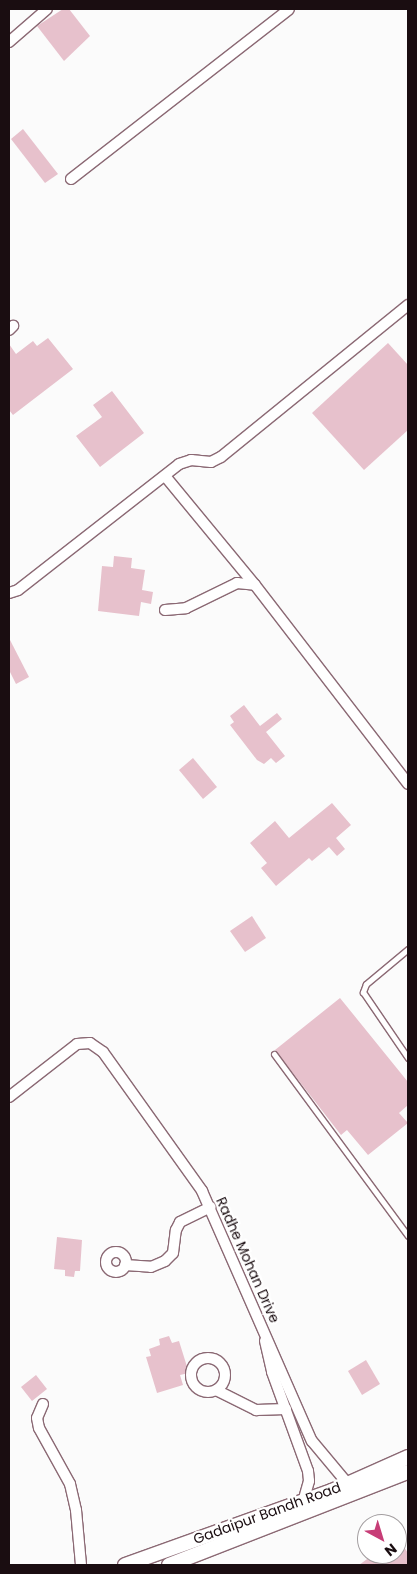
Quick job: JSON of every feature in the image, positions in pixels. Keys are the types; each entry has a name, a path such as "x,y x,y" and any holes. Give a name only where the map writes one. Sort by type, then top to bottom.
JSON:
{"street":[{"path":"9,42 48,9"},
{"path":"71,179 289,9"},
{"path":"9,593 18,590 183,462 211,462 221,457 408,305"},
{"path":"164,476 255,585 408,784"},
{"path":"165,610 186,608 237,583 255,585"},
{"name":"Radhe Mohan Drive","path":"9,1097 77,1044 84,1042 96,1046 211,1207 312,1441 348,1484"},
{"path":"125,1265 151,1267 165,1261 175,1250 176,1230 180,1222 211,1207"},
{"path":"264,1330 267,1357 308,1471 309,1481 304,1499"},
{"path":"216,1390 256,1410 286,1409"},
{"path":"43,1404 37,1418 38,1428 70,1484 76,1510 81,1565"},
{"name":"Gadaipur Bandh Road","path":"125,1565 348,1484 408,1457"},
{"path":"169,1565 408,1472"}],"lane":[{"path":"408,949 366,984 363,992 408,1058"},
{"path":"274,1054 408,1236"}],"building":[{"path":"63,9 69,9 90,36 64,61 37,26"},
{"path":"23,129 58,174 45,183 11,139"},
{"path":"48,338 73,369 13,415 9,410 9,344 16,354 33,341 37,346"},
{"path":"388,343 408,365 408,430 364,470 312,413"},
{"path":"112,391 144,433 100,467 76,436 102,417 93,405"},
{"path":"114,556 132,558 131,568 145,570 142,590 153,592 151,604 141,602 139,616 98,611 102,566 113,567"},
{"path":"9,638 29,677 16,684 9,670"},
{"path":"244,705 260,726 277,713 282,719 266,732 285,756 276,763 271,758 264,764 257,760 230,725 234,722 230,716"},
{"path":"193,758 217,787 203,799 179,770"},
{"path":"332,803 351,825 336,838 345,849 337,856 329,847 312,861 309,858 276,886 261,868 267,863 250,843 275,821 289,838"},
{"path":"252,916 266,938 245,952 230,931"},
{"path":"340,998 408,1082 408,1105 399,1113 408,1123 368,1155 347,1130 341,1135 275,1050"},
{"path":"57,1237 82,1240 80,1271 75,1271 74,1277 65,1276 65,1270 54,1269"},
{"path":"169,1336 172,1343 179,1341 189,1373 180,1375 183,1385 157,1393 146,1357 151,1356 149,1349 160,1345 159,1339"},
{"path":"366,1360 380,1384 362,1395 348,1371"},
{"path":"36,1375 47,1389 32,1401 21,1387"},
{"path":"407,1552 408,1553 408,1565 359,1565 407,1564"}]}
